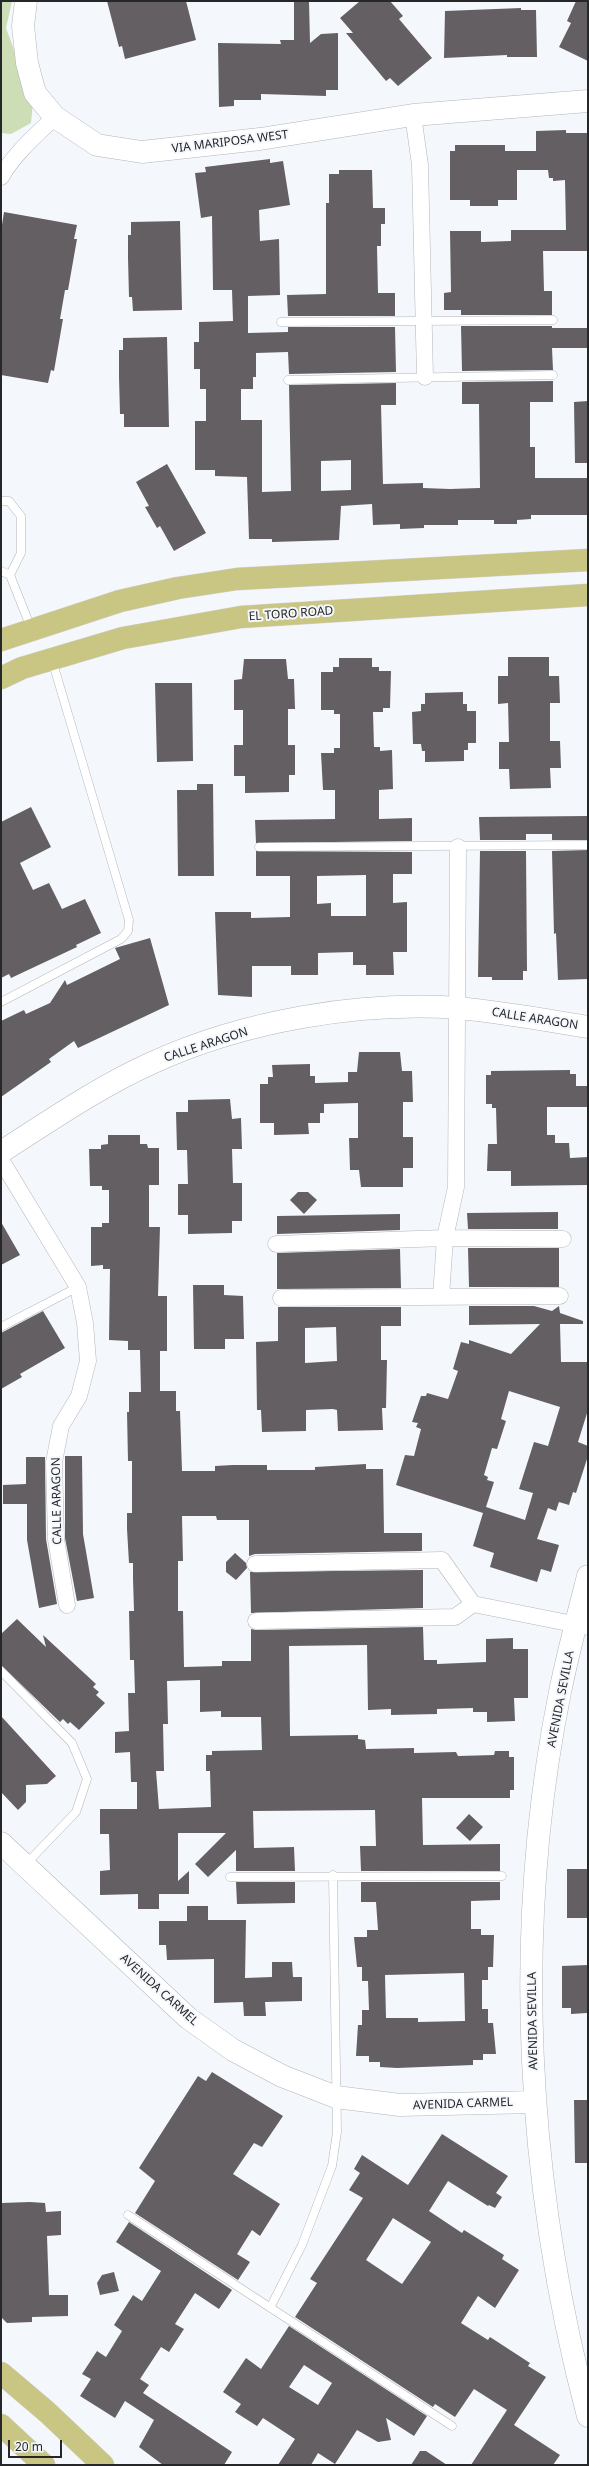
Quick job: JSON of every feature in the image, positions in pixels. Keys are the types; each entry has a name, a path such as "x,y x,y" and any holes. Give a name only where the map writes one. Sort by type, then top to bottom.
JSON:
{"main road":[{"path":"1,640 120,601 178,588 237,579 588,560"},
{"name":"EL TORO ROAD","path":"1,678 52,660 124,638 241,617 588,595"},
{"path":"1,2373 48,2412 103,2465"},
{"path":"1,2425 44,2465"}],"street":[{"name":"VIA MARIPOSA WEST","path":"26,1 23,26 27,63 35,93 55,117 97,145 142,152 260,139 413,115 588,101"},
{"path":"413,115 420,164 425,377"},
{"path":"1,177 6,168 55,117"},
{"path":"441,1297 445,1238 456,1186 458,847"},
{"name":"CALLE ARAGON","path":"1,1152 102,1089 148,1065 232,1034 308,1017 363,1010 412,1007 458,1008 516,1015 588,1027"},
{"name":"CALLE ARAGON","path":"1,1160 78,1287 85,1323 88,1360 79,1396 61,1426 54,1462 56,1539 67,1606"},
{"path":"276,1244 445,1238 563,1239"},
{"path":"282,1298 560,1296"},
{"path":"255,1564 442,1560 473,1604 582,1625"},
{"name":"AVENIDA SEVILLA","path":"588,1576 582,1625 560,1693 547,1774 533,1926 532,2004 535,2102 548,2229 574,2365 588,2416"},
{"path":"256,1622 455,1617 473,1604"},
{"name":"AVENIDA CARMEL","path":"1,1843 188,2018 233,2050 282,2076 336,2097 400,2106 535,2102"}],"lane":[{"path":"281,322 553,320"},
{"path":"288,380 553,375"},
{"path":"1,501 9,501 21,516 21,553 10,575"},
{"path":"1,571 10,575 32,629"},
{"path":"1,1002 121,940 128,932 129,920 52,660"},
{"path":"259,847 458,847 588,845"},
{"path":"1,1327 78,1287"},
{"path":"1,1671 72,1743 87,1779 76,1812 25,1866"},
{"path":"271,2306 302,2245 332,2166 337,2132 333,1875"},
{"path":"230,1877 333,1875 502,1876"},
{"path":"128,2215 271,2306 452,2426"}],"green space":[{"path":"1,1 12,1 6,28 33,102 31,123 11,134 1,133"}],"building":[{"path":"107,1 186,1 196,40 125,59 122,46 119,47"},
{"path":"294,1 309,1 310,43 321,34 338,33 338,90 326,90 326,96 261,94 261,100 234,100 234,106 219,107 218,43 281,44 280,40 294,40"},
{"path":"360,1 390,1 403,16 399,19 432,58 398,86 390,78 386,81 346,33 353,33 340,18"},
{"path":"576,1 588,1 588,61 559,47 571,23 567,21"},
{"path":"521,8 521,10 536,10 537,57 507,57 507,55 444,58 445,11"},
{"path":"566,130 566,133 588,133 588,251 543,251 544,291 552,291 552,315 461,315 461,310 444,310 444,293 451,292 450,231 481,231 481,242 511,241 511,230 566,230 565,180 553,181 553,178 549,178 548,170 517,170 517,200 498,200 498,206 470,206 470,200 450,200 450,151 455,151 455,145 505,145 505,151 536,151 536,131"},
{"path":"270,159 270,163 283,161 290,205 259,210 260,241 279,239 280,295 248,296 248,333 288,332 288,327 395,327 396,372 289,374 288,352 256,353 256,377 253,377 253,389 241,389 241,420 262,420 262,492 291,491 289,385 396,383 396,405 381,405 383,484 423,483 423,488 450,489 480,488 479,404 462,404 462,382 553,381 553,402 530,402 530,447 535,447 535,478 588,478 588,515 531,515 531,519 517,520 517,524 494,524 494,520 458,520 458,525 424,525 424,528 400,529 400,524 373,525 372,504 341,506 339,540 272,542 272,539 249,539 247,477 215,476 215,470 195,470 195,421 206,421 206,389 200,389 200,369 194,369 194,342 199,342 199,322 233,321 232,290 213,290 212,216 201,218 195,173 206,172 205,167","holes":["351,460 351,490 321,491 321,461"]},
{"path":"339,170 372,170 373,208 385,208 385,224 381,224 381,246 377,246 378,293 395,293 395,316 288,316 287,295 326,294 326,203 329,203 329,174 339,174"},
{"path":"4,212 77,225 74,239 77,239 68,290 65,290 60,319 63,319 54,371 51,370 48,383 1,375 1,231"},
{"path":"180,221 182,310 133,311 132,297 129,297 128,258 128,235 131,235 131,222"},
{"path":"461,326 552,326 552,328 588,328 588,348 552,348 553,370 462,371"},
{"path":"167,337 169,427 124,427 124,414 120,414 119,377 119,350 123,350 123,338"},
{"path":"588,401 588,463 575,463 574,402"},
{"path":"167,464 206,533 174,551 160,526 157,528 145,507 149,506 136,482"},
{"path":"508,657 549,657 549,676 559,676 560,703 550,703 550,741 560,741 561,768 550,768 551,788 510,789 509,769 499,769 499,742 509,742 508,703 498,704 498,676 508,676"},
{"path":"339,658 372,658 372,667 379,667 379,671 391,671 390,708 383,708 383,712 373,712 374,747 380,747 380,751 392,750 393,789 379,790 379,819 412,818 412,841 256,843 255,820 335,819 335,790 323,790 321,753 334,753 334,748 340,748 340,714 334,714 334,710 321,710 321,672 333,672 333,667 339,667"},
{"path":"244,659 286,659 288,679 294,679 295,709 288,709 288,745 295,745 295,775 289,775 289,792 245,793 245,776 234,776 234,745 243,745 243,710 234,710 234,680 242,679"},
{"path":"155,683 192,683 193,761 157,762"},
{"path":"463,692 463,704 467,704 467,711 476,711 476,743 468,743 468,750 464,750 464,761 425,762 425,751 422,751 421,744 413,744 412,712 421,711 421,704 425,704 425,693"},
{"path":"197,784 213,784 214,876 178,876 177,790 197,790"},
{"path":"31,807 51,847 20,863 33,890 49,883 62,909 85,899 101,933 76,945 77,947 11,978 9,974 1,978 1,822"},
{"path":"588,816 588,840 552,840 552,834 526,834 526,840 480,840 479,817"},
{"path":"588,850 588,979 558,980 556,933 554,934 552,851"},
{"path":"256,851 412,852 412,874 393,874 393,903 407,902 407,952 393,952 394,975 366,975 366,965 353,965 353,952 318,953 318,975 291,975 291,966 252,966 252,997 218,995 215,912 251,912 251,918 290,917 290,876 256,876","holes":["366,875 366,916 331,916 331,903 317,904 317,876"]},
{"path":"480,851 526,851 527,971 523,971 523,980 492,980 492,977 478,977"},
{"path":"150,938 169,1005 78,1048 74,1041 49,1059 51,1062 1,1097 1,1021 24,1010 26,1014 50,1003 65,980 67,985 120,959 115,948"},
{"path":"359,1052 400,1052 402,1071 412,1071 413,1102 403,1102 403,1137 413,1137 413,1168 403,1168 403,1187 361,1187 359,1170 350,1170 349,1138 358,1138 358,1103 324,1104 324,1113 320,1113 320,1123 308,1123 309,1134 274,1135 274,1123 260,1123 260,1084 268,1084 268,1077 273,1077 272,1065 310,1064 310,1076 315,1076 315,1083 348,1082 348,1072 357,1072"},
{"path":"570,1070 570,1074 576,1074 576,1086 588,1086 588,1107 547,1107 547,1135 555,1135 555,1143 569,1143 570,1158 588,1157 588,1185 511,1186 511,1171 487,1171 488,1144 497,1144 496,1108 492,1108 492,1104 486,1104 486,1075 491,1075 491,1071"},
{"path":"230,1099 232,1119 241,1118 242,1149 232,1149 233,1183 242,1183 242,1221 232,1221 232,1233 188,1234 188,1215 178,1215 178,1184 188,1184 187,1150 177,1150 176,1112 188,1112 188,1100"},
{"path":"108,1135 140,1135 140,1144 147,1144 148,1148 159,1148 159,1185 149,1185 149,1227 160,1227 158,1296 167,1296 167,1351 160,1351 160,1391 176,1391 176,1411 180,1411 182,1471 215,1471 215,1466 233,1465 267,1465 267,1470 315,1470 315,1467 366,1464 366,1469 383,1469 384,1533 422,1533 422,1551 255,1554 249,1556 249,1520 217,1520 216,1516 182,1516 183,1561 178,1561 178,1611 183,1611 184,1667 222,1666 222,1661 251,1661 251,1629 423,1627 424,1660 437,1660 437,1664 486,1662 486,1639 513,1638 513,1649 528,1649 528,1698 514,1698 515,1721 487,1722 487,1712 473,1712 473,1708 437,1709 437,1714 391,1715 391,1709 368,1710 367,1645 289,1646 290,1736 358,1735 358,1739 365,1740 366,1749 414,1748 414,1753 456,1752 458,1756 494,1755 495,1751 509,1751 509,1757 514,1757 514,1790 510,1790 510,1798 422,1798 423,1845 500,1844 500,1871 361,1871 360,1846 376,1846 375,1810 253,1811 254,1848 294,1847 295,1871 236,1871 236,1850 208,1877 195,1864 226,1833 178,1833 178,1881 189,1871 189,1894 159,1894 159,1909 138,1909 138,1894 100,1895 100,1871 110,1870 109,1834 100,1834 100,1809 137,1809 137,1782 131,1782 130,1752 115,1753 115,1732 129,1731 128,1693 135,1693 134,1660 130,1660 129,1611 134,1611 133,1563 129,1563 127,1529 127,1513 132,1513 132,1461 128,1461 127,1412 129,1412 129,1392 141,1392 140,1350 128,1350 128,1341 109,1340 110,1269 103,1269 103,1265 91,1266 91,1227 102,1227 102,1223 109,1223 109,1190 102,1190 102,1186 90,1186 89,1149 101,1149 101,1145 108,1144","holes":["200,1680 200,1712 221,1711 221,1717 261,1717 262,1750 212,1751 212,1755 206,1755 206,1771 210,1771 211,1807 159,1809 156,1771 164,1771 163,1724 168,1724 167,1681"]},
{"path":"298,1192 308,1192 317,1200 304,1214 290,1200"},
{"path":"558,1212 558,1229 468,1229 467,1213"},
{"path":"400,1214 400,1230 277,1234 277,1216"},
{"path":"1,1222 20,1255 1,1265"},
{"path":"468,1248 559,1248 559,1287 469,1287"},
{"path":"400,1249 401,1288 277,1289 277,1253"},
{"path":"193,1285 224,1285 224,1295 243,1296 244,1339 225,1339 225,1349 194,1349"},
{"path":"469,1306 534,1306 552,1311 559,1306 560,1313 583,1321 583,1324 560,1324 561,1362 588,1362 588,1410 578,1442 588,1446 588,1456 576,1493 573,1492 569,1505 559,1502 556,1511 548,1508 537,1539 559,1545 551,1572 541,1569 537,1582 490,1567 494,1553 473,1546 483,1513 396,1485 405,1455 414,1456 421,1429 416,1427 418,1423 412,1422 421,1396 426,1396 427,1393 448,1399 458,1371 453,1369 461,1342 469,1344 469,1340 511,1354 540,1324 469,1325","holes":["509,1391 560,1407 548,1446 534,1442 519,1489 533,1493 525,1520 486,1507 494,1482 487,1480 488,1477 484,1475 492,1448 497,1449 506,1421 501,1419"]},
{"path":"278,1307 401,1307 401,1326 381,1326 381,1360 387,1360 386,1408 382,1408 383,1430 338,1431 337,1410 333,1409 306,1410 306,1431 262,1432 261,1410 257,1410 256,1342 278,1341","holes":["336,1327 337,1361 305,1363 305,1328"]},
{"path":"43,1311 65,1348 20,1374 22,1377 1,1389 1,1333"},
{"path":"65,1456 82,1456 83,1534 94,1598 77,1601 65,1538"},
{"path":"26,1457 45,1457 46,1539 57,1604 39,1608 27,1540 27,1504 3,1504 3,1485 26,1484"},
{"path":"235,1553 246,1563 247,1568 236,1580 226,1572 226,1562"},
{"path":"423,1570 423,1608 251,1613 250,1572"},
{"path":"17,1619 46,1647 43,1635 96,1684 93,1687 99,1692 96,1695 105,1703 79,1730 70,1722 68,1724 63,1719 60,1722 1,1665 1,1634"},
{"path":"1,1716 56,1776 47,1784 26,1785 26,1802 18,1810 1,1792"},
{"path":"469,1814 483,1827 470,1841 456,1828"},
{"path":"567,1869 588,1869 588,1918 567,1918"},
{"path":"236,1882 295,1882 295,1903 237,1904"},
{"path":"361,1882 500,1882 500,1900 471,1901 471,1929 481,1929 481,1935 494,1935 493,1967 488,1967 488,1980 482,1980 482,2009 488,2009 488,2023 493,2023 496,2054 483,2054 483,2060 473,2060 473,2065 397,2068 380,2067 380,2062 369,2062 369,2056 356,2056 358,2025 362,2025 362,2010 369,2010 368,1981 362,1981 362,1967 357,1967 354,1937 367,1937 367,1930 378,1930 376,1902 361,1902","holes":["464,1973 465,2021 418,2022 418,2018 386,2018 385,1975"]},
{"path":"187,1906 208,1906 208,1920 246,1920 245,1978 272,1977 272,1962 292,1962 293,1977 302,1977 302,2001 265,2002 266,2016 244,2016 243,2002 214,2003 214,1959 167,1960 166,1945 159,1945 159,1921 187,1921"},
{"path":"588,1965 587,2013 571,2014 571,2008 562,2008 562,1966"},
{"path":"212,2072 283,2116 262,2147 254,2143 233,2174 280,2204 260,2236 252,2230 237,2254 250,2262 238,2280 135,2213 155,2181 139,2168 198,2076 206,2081"},
{"path":"574,2100 588,2100 588,2163 575,2163"},
{"path":"442,2134 508,2176 496,2193 502,2197 495,2208 489,2205 488,2206 448,2181 429,2211 462,2233 464,2230 504,2255 502,2259 519,2270 495,2308 478,2296 461,2323 488,2340 490,2337 530,2363 528,2366 546,2377 514,2425 560,2455 553,2465 471,2465 507,2410 474,2389 455,2417 435,2404 433,2407 295,2317 317,2283 310,2279 363,2198 349,2190 360,2173 354,2169 362,2155 408,2185","holes":["393,2218 431,2242 402,2284 366,2260"]},
{"path":"1,2203 45,2203 46,2212 61,2211 61,2235 47,2236 49,2295 68,2295 68,2316 32,2317 32,2322 7,2323 1,2317"},
{"path":"129,2222 232,2290 219,2309 195,2293 175,2324 184,2329 169,2352 161,2347 140,2379 149,2385 143,2393 232,2452 224,2465 163,2465 139,2447 154,2420 125,2401 115,2418 80,2396 91,2379 82,2374 97,2351 106,2357 122,2331 114,2325 133,2295 142,2301 161,2271 116,2242"},
{"path":"114,2272 119,2291 100,2295 97,2283 102,2275"},
{"path":"289,2326 427,2416 414,2436 386,2418 391,2440 378,2442 357,2430 335,2464 318,2453 311,2465 278,2465 295,2439 263,2418 257,2426 235,2412 241,2404 223,2392 246,2358 261,2369","holes":["304,2365 332,2383 318,2405 289,2387"]},
{"path":"420,2451 426,2451 447,2465 411,2465"}]}
